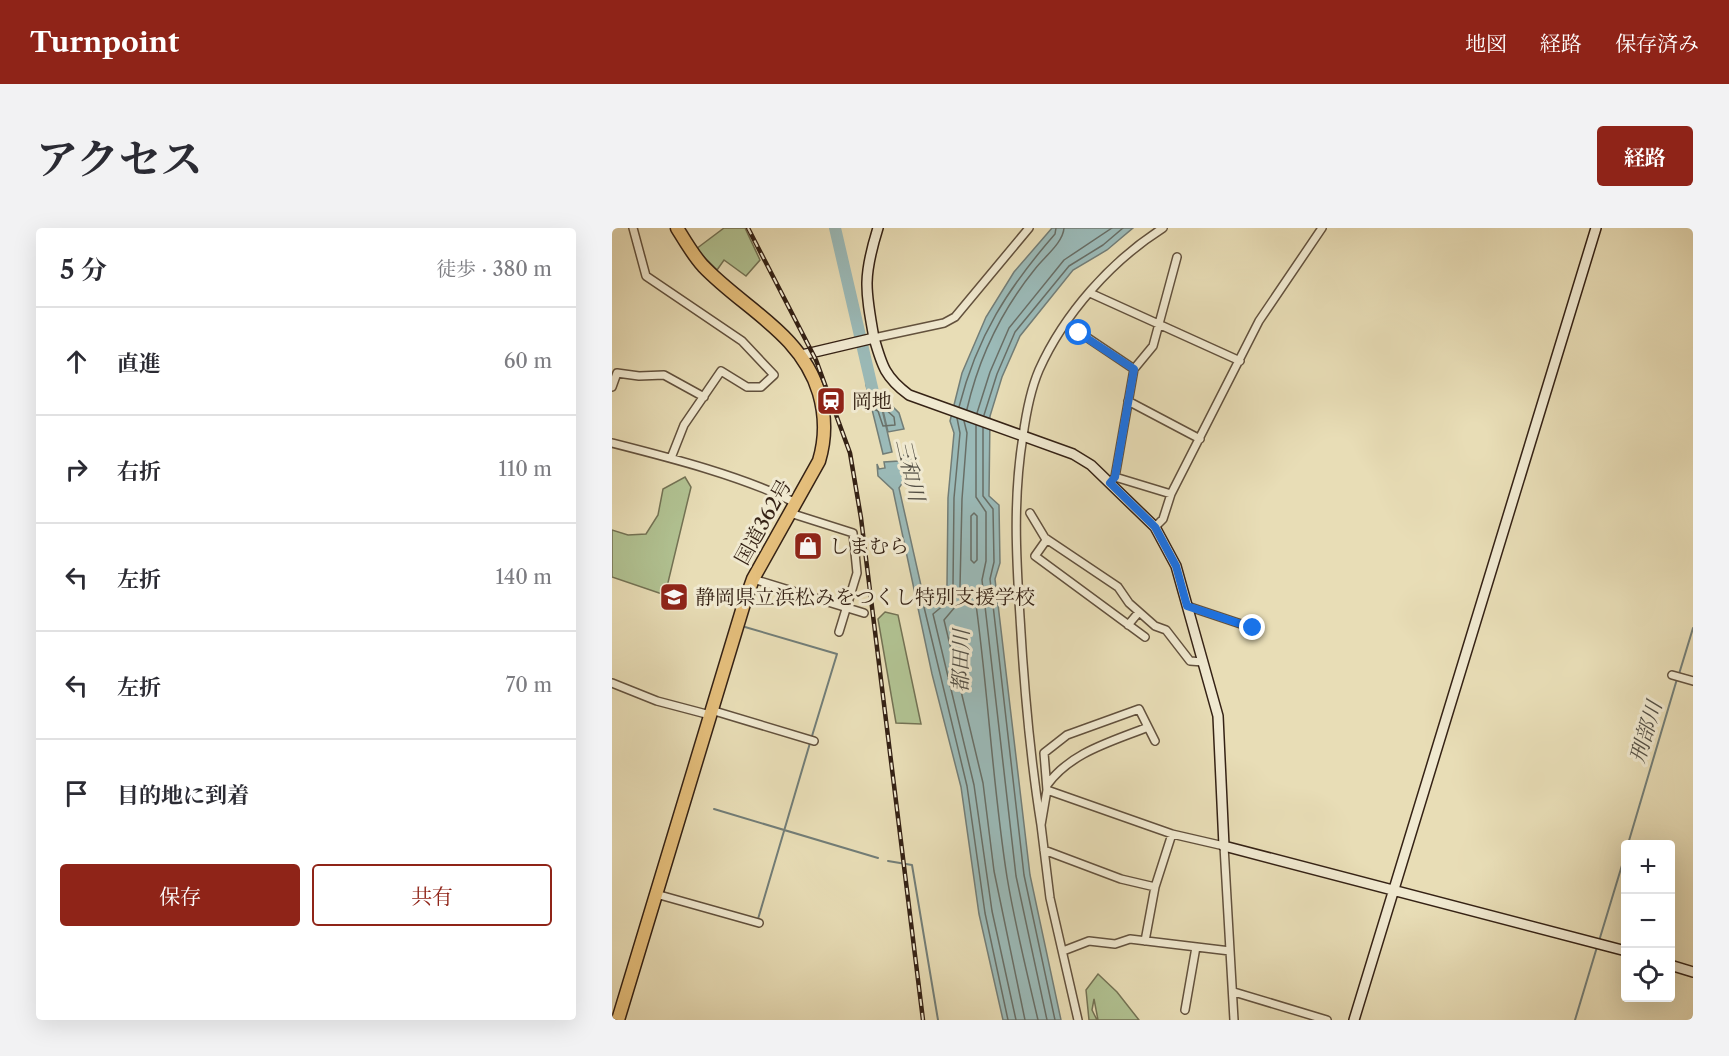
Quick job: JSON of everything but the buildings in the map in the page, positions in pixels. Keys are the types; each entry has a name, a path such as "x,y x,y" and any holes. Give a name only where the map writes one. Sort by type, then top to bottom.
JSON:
{"highway":[{"name":"国道362号","path":"618,1020 710,712 753,579 819,461 825,430 822,404 815,380 802,356 784,334 704,267 677,228"}],"street":[{"path":"633,228 646,276 742,341 774,375 761,387 747,387 721,371 684,425 671,458"},
{"path":"878,228 866,273 866,294 872,339 882,367 892,382 909,395 1073,454 1091,465 1113,480 1155,527 1176,566 1218,716 1234,1020"},
{"path":"802,356 944,323 955,317 1029,228"},
{"path":"1078,1020 1050,898 1029,734 1017,575 1016,475 1026,411 1038,371 1067,324 1090,293 1143,241 1163,228"},
{"path":"1155,527 1163,519 1170,494 1259,321 1322,228"},
{"path":"1354,1020 1596,228"},
{"path":"1113,480 1134,369 1153,346 1177,257"},
{"path":"1090,293 1240,361"},
{"path":"1067,324 1134,369"},
{"path":"612,387 617,373 639,376 655,373 664,375 704,397"},
{"path":"1128,401 1200,439"},
{"path":"612,443 671,458 767,488 793,508 853,533 857,573 838,632"},
{"path":"1113,480 1170,494"},
{"path":"1030,513 1047,540 1118,587 1139,612 1155,626 1166,630 1179,643 1190,662 1203,662"},
{"path":"1047,540 1035,556 1065,581 1091,596 1145,638"},
{"path":"753,579 864,613"},
{"path":"1187,606 1253,628"},
{"path":"1128,625 1139,612"},
{"path":"1672,675 1689,680"},
{"path":"612,683 657,701 710,712 814,741"},
{"path":"1041,825 1047,788 1044,753 1067,735 1139,709 1155,741"},
{"path":"1047,788 1058,770 1081,754 1148,727"},
{"path":"1047,788 1172,834 1592,940 1621,949"},
{"path":"1144,941 1155,887 1172,834"},
{"path":"1044,850 1096,870 1155,887"},
{"path":"656,894 759,923"},
{"path":"1063,951 1089,941 1115,944 1130,939 1230,951"},
{"path":"1185,1010 1196,947"},
{"path":"1675,966 1693,972"},
{"path":"1234,992 1327,1020"}],"green space":[{"path":"724,228 745,228 760,260 746,276 724,260 717,270 696,249"},
{"path":"685,477 691,487 665,595 612,577 612,530 628,535 646,534 658,515 663,489"},
{"path":"885,612 898,615 921,724 896,723 878,619"},
{"path":"1098,974 1117,992 1139,1020 1098,1020 1094,999 1092,1010 1097,1020 1089,1020 1086,990"}],"water":[{"name":"都田川","path":"1052,228 1133,228 1107,250 1073,270 1020,336 1002,377 990,416 989,496 999,505 1000,563 995,579 1030,875 1061,1020 1003,1020 979,914 961,787 932,674 893,490 878,476 877,464 879,469 885,468 884,462 899,461 900,456 909,454 910,468 899,488 922,590 928,598 932,599 947,585 948,498 954,433 950,421 962,373 986,317 1014,272"},
{"path":"868,372 872,385 878,392 892,452 883,454 866,385"},
{"path":"879,393 899,413 904,429 888,432"}],"waterway":[{"name":"三和川","path":"835,228 874,396"},
{"path":"745,627 837,654 812,736"},
{"name":"刑部川","path":"1679,674 1693,628"},
{"name":"刑部川","path":"1629,840 1677,679"},
{"path":"758,919 810,743"},
{"path":"714,809 878,858"},
{"path":"888,861 912,865 938,1020"},
{"name":"刑部川","path":"1599,941 1621,868"},
{"name":"刑部川","path":"1575,1020 1597,947"}],"railway":[{"path":"748,228 816,360 850,453 861,518 923,1020"}],"place":[{"name":"岡地","path":"831,401"},
{"name":"しまむら","path":"808,546"},
{"name":"静岡県立浜松みをつくし特別支援学校","path":"674,597"}],"route":[{"path":"1079,333 1117,355 1134,369 1115,477 1110,483 1155,527 1176,566 1187,606 1253,628"}]}
